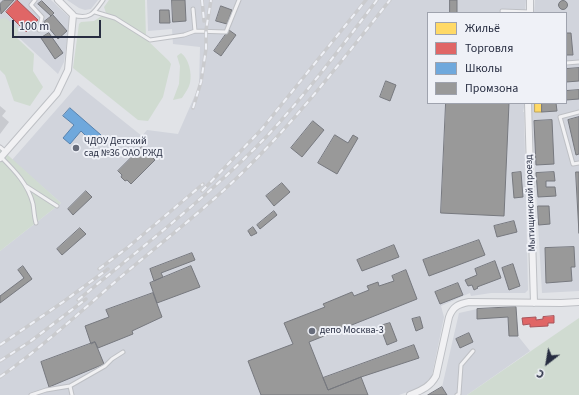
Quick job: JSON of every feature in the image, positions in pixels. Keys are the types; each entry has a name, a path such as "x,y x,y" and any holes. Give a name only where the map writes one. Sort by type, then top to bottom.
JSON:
{"street":[{"path":"0,158 57,94 68,70 73,15 58,0"},
{"path":"530,0 530,12"},
{"name":"Мытищинский проезд","path":"528,104 534,303"},
{"path":"410,395 426,389 436,376 451,310 456,306 469,302 579,302"}],"lane":[{"path":"35,0 31,5 42,17 40,30"},
{"path":"73,15 82,17 88,16 95,12 103,0"},
{"path":"95,12 115,18 150,40 184,35 195,31 226,32 240,0"},
{"path":"193,9 195,31"},
{"path":"502,11 516,12"},
{"path":"567,63 579,62"},
{"path":"579,112 560,117 573,164 579,163"},
{"path":"0,147 6,152"},
{"path":"0,158 18,173 26,186 33,203 36,223"},
{"path":"26,186 57,206"},
{"path":"456,395 459,394 461,366 473,351"},
{"path":"31,395 46,390 70,386 105,366 112,359 123,352"},
{"path":"70,386 72,395"}],"shaded area":[{"path":"0,0 51,0 70,18 64,62 58,74 0,20"},
{"path":"67,0 98,0 91,9 85,10"},
{"path":"109,0 145,0 146,39 171,64 163,97 148,121 138,120 73,68 79,24 81,22 94,21 106,13 104,7"},
{"path":"147,0 526,0 525,12 427,12 427,104 525,104 523,112 528,290 525,293 491,293 471,296 470,293 441,306 444,317 432,375 421,387 399,395 0,395 0,251 61,203 12,160 78,85 142,136 147,130 178,134 199,86 200,47 173,44 172,29 148,31"},
{"path":"535,0 579,0 579,291 542,293 531,104 567,104 567,12 534,12"},
{"path":"6,18 18,29 17,38 34,54 33,71 43,87 30,106 14,101 5,75 0,70 0,19"},
{"path":"181,53 189,66 191,75 190,83 182,98 173,100 179,84 180,66 177,56"},
{"path":"0,148 61,203 0,251"},
{"path":"516,307 518,336 530,351 467,395 428,395 442,387 459,313 477,309"},
{"path":"579,318 579,395 467,395"}],"building: Жильё":[{"path":"535,104 542,104 542,112 535,112"}],"building: Торговля":[{"path":"17,0 38,20 26,32 6,12"},
{"path":"554,316 554,323 548,323 548,326 530,327 530,324 523,325 522,318 536,317 536,320 543,319 543,317"}],"building: Школы":[{"path":"70,108 101,135 93,143 81,131 70,144 63,138 74,125 63,116"}],"building: Промзона":[{"path":"4,0 14,0 1,14 0,4"},
{"path":"172,0 185,0 186,21 173,22"},
{"path":"450,0 457,0 457,12 450,12"},
{"path":"563,0 568,5 563,10 558,5"},
{"path":"42,1 54,13 51,16 38,4"},
{"path":"221,6 232,10 227,24 216,21"},
{"path":"160,10 169,10 170,23 160,23"},
{"path":"53,15 67,31 58,39 44,22"},
{"path":"229,30 236,35 221,56 214,51"},
{"path":"49,33 63,53 55,59 41,38"},
{"path":"567,33 571,33 573,55 567,55"},
{"path":"579,68 579,81 567,82 567,69"},
{"path":"386,81 396,85 390,101 380,97"},
{"path":"579,90 579,99 567,100 567,91"},
{"path":"446,104 509,104 504,216 441,213"},
{"path":"542,104 556,104 557,111 542,112"},
{"path":"579,117 579,154 576,155 568,120"},
{"path":"552,120 554,164 536,165 534,121"},
{"path":"313,121 324,130 302,157 291,148"},
{"path":"335,135 348,143 353,135 358,138 337,174 318,163"},
{"path":"142,147 155,160 131,184 121,177 122,175 118,171"},
{"path":"521,172 523,197 514,198 512,173"},
{"path":"554,172 555,181 546,181 546,187 555,187 556,196 538,197 536,173"},
{"path":"576,172 579,172 579,233"},
{"path":"282,183 290,192 274,206 266,196"},
{"path":"86,191 92,197 73,215 68,209"},
{"path":"538,206 549,206 550,224 539,225"},
{"path":"274,211 277,215 260,229 257,225"},
{"path":"514,221 517,232 497,237 494,226"},
{"path":"253,227 257,233 251,236 248,231"},
{"path":"80,228 86,234 62,255 57,249"},
{"path":"479,240 485,255 429,276 423,260"},
{"path":"394,245 399,257 362,271 357,260"},
{"path":"574,247 575,267 571,267 572,281 546,283 545,248"},
{"path":"192,253 195,260 161,273 163,277 154,281 150,269"},
{"path":"495,261 501,278 477,287 478,288 474,290 472,285 468,286 465,280 477,275 475,269"},
{"path":"513,264 520,286 509,290 502,268"},
{"path":"23,266 32,279 0,303 0,296 24,278 18,270"},
{"path":"191,266 200,287 157,303 150,283"},
{"name":"депо Москва-3","path":"406,270 417,299 309,342 328,390 361,377 368,395 261,395 248,361 293,344 284,323 325,307 323,304 352,292 354,296 369,290 367,286 378,282 379,286 394,281 392,276"},
{"path":"458,283 463,295 440,304 435,292"},
{"path":"153,293 162,317 132,331 133,334 98,348 95,342 91,344 85,326 109,317 106,310"},
{"path":"516,307 518,336 509,336 508,317 477,319 477,309"},
{"path":"420,317 423,328 416,331 412,319"},
{"path":"390,323 397,341 387,345 380,326"},
{"path":"469,333 473,342 460,348 456,339"},
{"path":"95,342 104,364 49,387 41,362"},
{"path":"414,345 419,358 361,377 328,390 323,378"},
{"path":"442,387 447,395 428,395"}],"building: Прочее":[{"path":"0,106 6,111 2,116 9,122 0,134"}],"railway":[{"path":"202,0 204,21"},
{"path":"193,108 201,82 206,49 206,30 211,0"},
{"path":"202,191 261,130 366,0"},
{"path":"78,300 199,200 267,136 310,86 377,0"},
{"path":"0,377 59,330 230,185 284,130 338,66 390,0"},
{"path":"99,269 127,248 203,184"},
{"path":"0,345 108,269"},
{"path":"0,361 31,341 86,299"}],"place":[{"name":"ЧДОУ Детский сад №36 ОАО РЖД","path":"76,148"},
{"name":"депо Москва-3","path":"312,331"}]}
